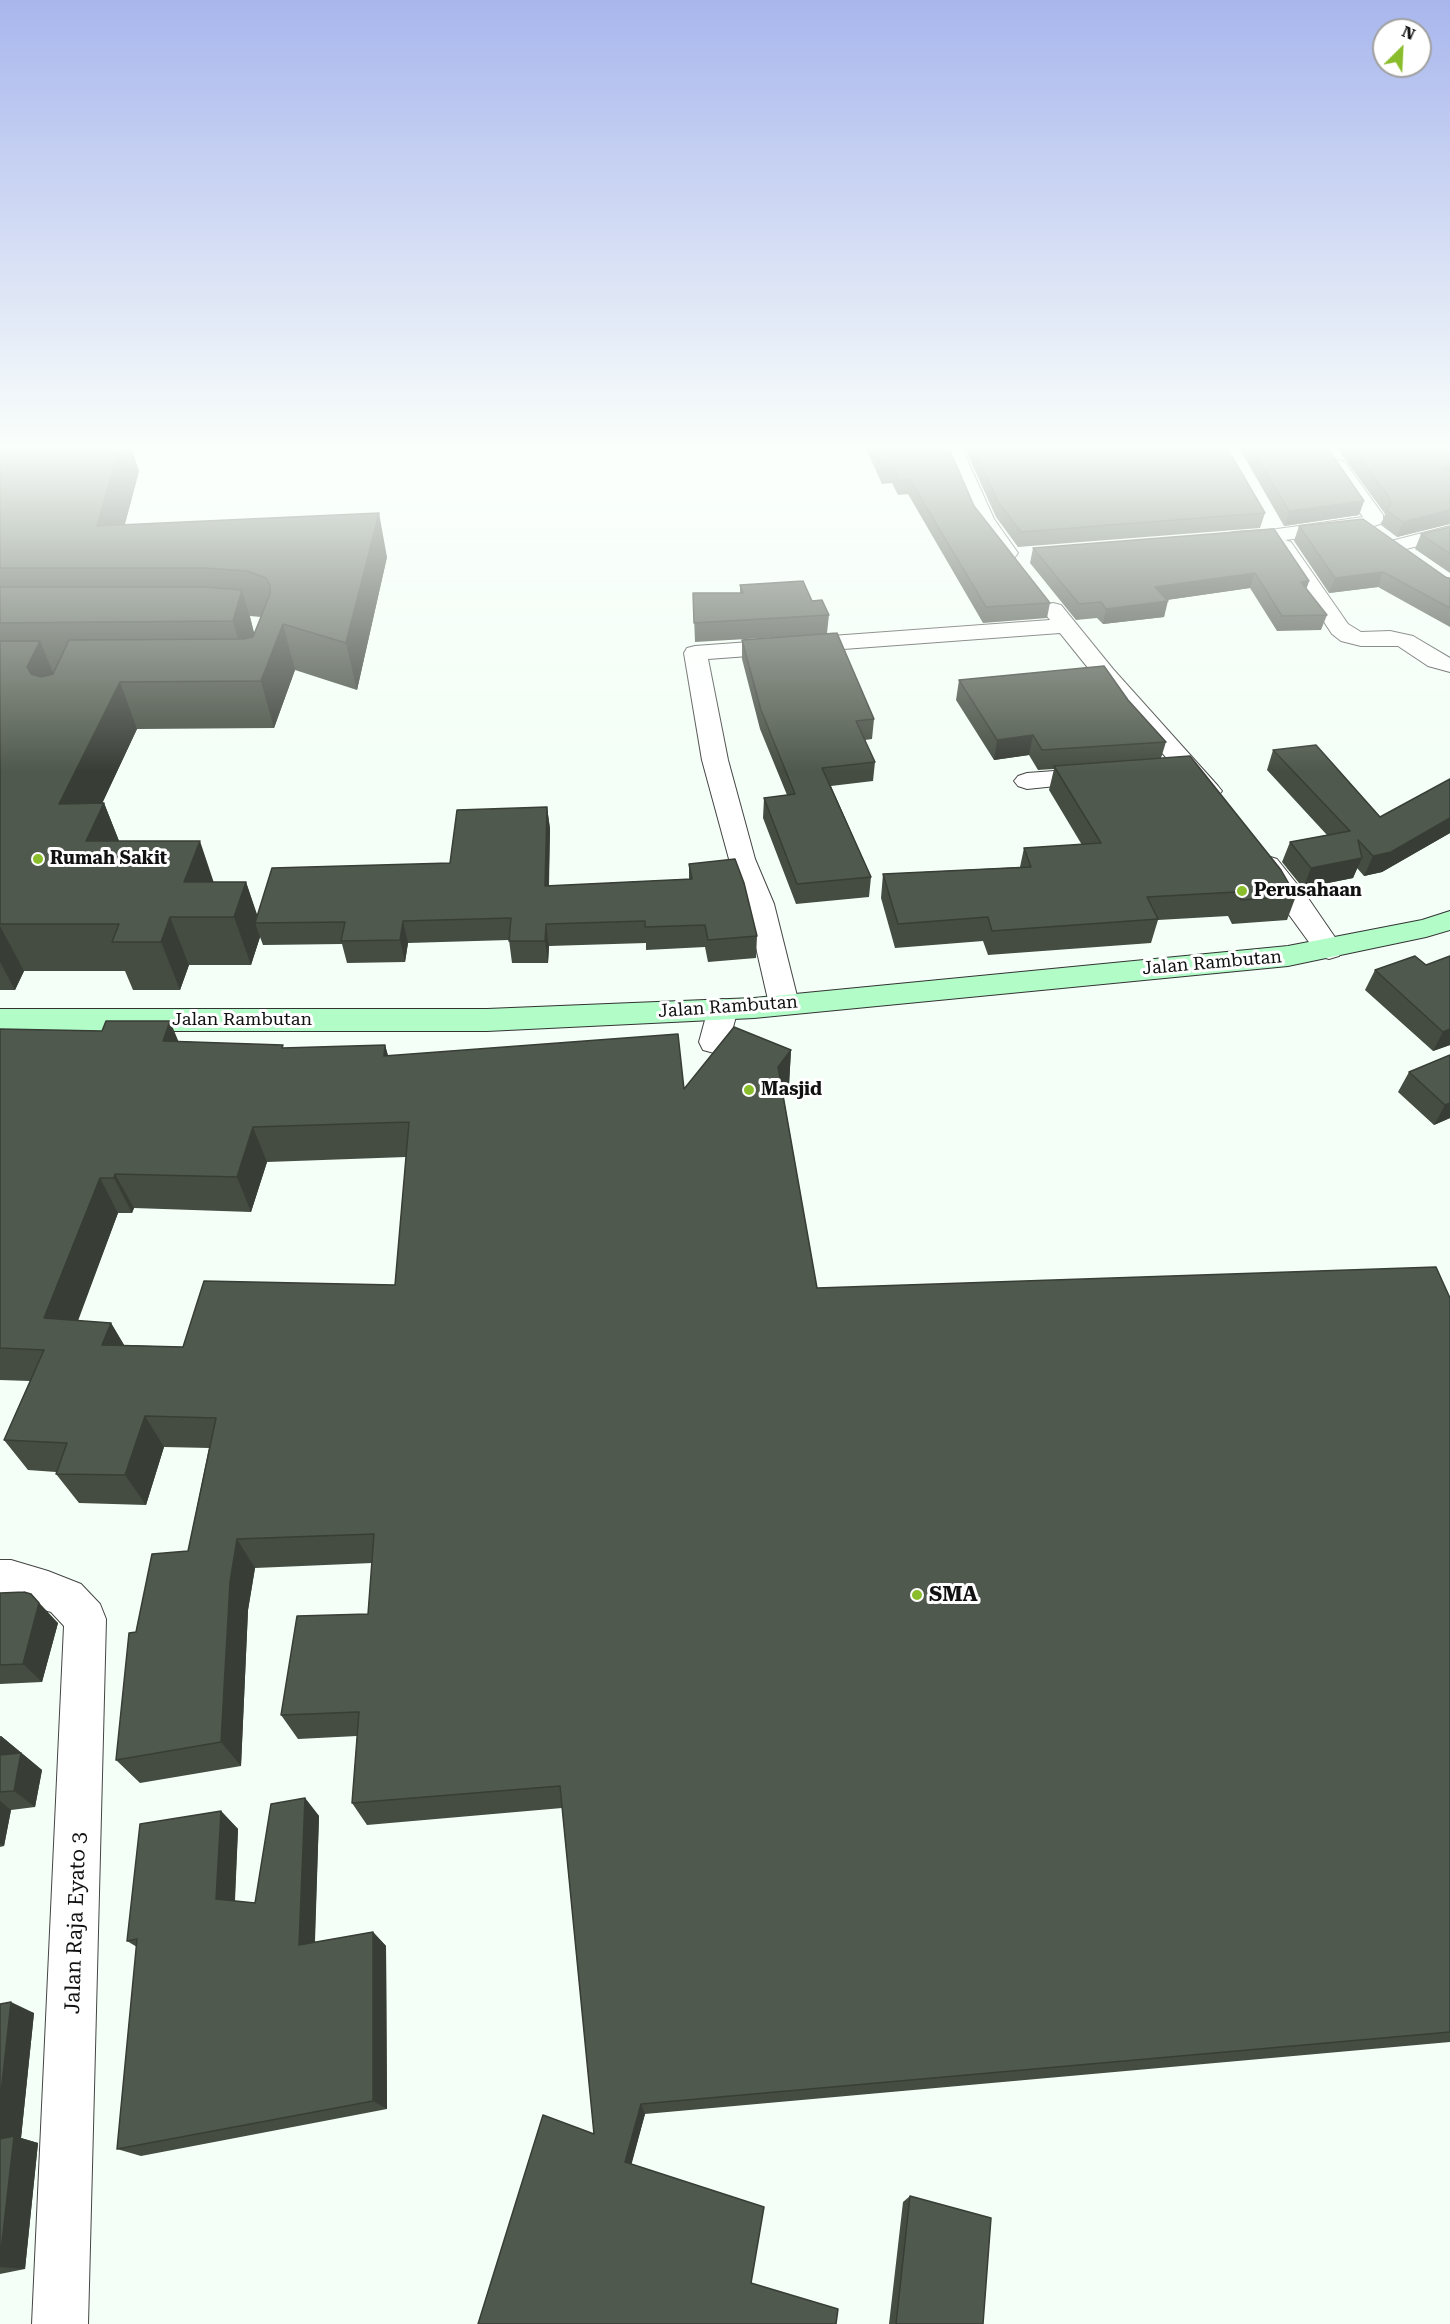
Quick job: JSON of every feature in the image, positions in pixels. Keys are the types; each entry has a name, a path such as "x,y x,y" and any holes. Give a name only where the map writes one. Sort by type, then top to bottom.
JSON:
{"street":[{"path":"1012,554 1105,674 1191,769 1219,805"},
{"path":"1290,554 1340,629 1349,636 1361,639 1405,640 1436,661 1450,665"},
{"path":"1406,554 1412,559"},
{"path":"784,1004 760,904 742,859 715,760 695,653 1066,626"},
{"path":"1156,771 1191,769"},
{"path":"1027,781 1120,774"},
{"path":"1255,850 1298,904 1329,949"},
{"name":"Jalan Rambutan","path":"0,1020 487,1020 723,1009 1128,970 1223,964 1329,949 1450,920"},
{"path":"714,1042 723,1009"},
{"name":"Jalan Raja Eyato 3","path":"0,1580 11,1580 66,1598 85,1619 60,2324"}],"building":[{"path":"0,554 368,554 346,643 283,624 261,681 120,682 59,804 104,803 86,841 200,841 184,882 246,882 234,917 170,917 161,942 112,942 119,924 0,924 0,641 40,641 27,667 31,674 41,677 53,674 69,640 244,639 253,637 270,594 270,585 266,578 247,571 205,568 0,568"},
{"path":"955,554 1012,554 1050,603 986,607"},
{"path":"1038,554 1291,554 1309,581 1301,582 1327,615 1282,616 1255,573 1155,587 1168,601 1106,609 1101,602 1079,604"},
{"path":"1319,554 1413,554 1450,578 1450,608 1383,572 1335,578"},
{"path":"803,581 812,601 822,600 829,615 694,623 693,593 743,593 740,585"},
{"path":"0,587 204,587 242,590 233,621 0,623"},
{"path":"837,633 874,719 856,721 875,762 822,768 871,877 797,884 764,798 795,794 761,710 742,640"},
{"path":"1104,666 1128,700 1166,742 1042,750 1033,735 997,740 959,680"},
{"path":"1316,745 1380,817 1450,779 1450,818 1391,852 1373,856 1358,840 1362,858 1311,868 1290,842 1350,831 1273,750"},
{"path":"1190,756 1281,870 1296,896 1241,900 1236,892 1147,897 1158,919 992,931 988,917 898,924 883,874 1031,867 1024,848 1101,843 1054,766"},
{"path":"547,807 545,886 692,879 689,864 735,859 744,883 757,936 708,940 705,925 645,927 645,921 546,924 545,941 509,941 511,918 403,921 400,940 341,941 345,922 255,923 272,868 450,863 457,810"},
{"path":"1415,956 1426,965 1450,956 1450,1029 1443,1032 1375,970"},
{"name":"SMA","path":"106,1021 170,1021 163,1041 283,1045 282,1048 385,1045 384,1056 678,1034 684,1089 734,1027 791,1050 778,1067 817,1288 1436,1267 1450,1298 1450,2032 641,2104 625,2162 764,2207 751,2283 838,2309 836,2324 478,2324 543,2115 594,2134 560,1786 352,1803 359,1712 281,1715 297,1616 368,1614 374,1534 237,1539 230,1582 221,1742 116,1760 129,1633 136,1632 152,1554 188,1551 216,1418 145,1416 125,1475 56,1474 67,1443 4,1440 44,1350 0,1348 0,1029 102,1031","holes":["409,1122 395,1285 204,1281 183,1347 102,1345 111,1323 44,1318 100,1178 114,1178 115,1174 237,1177 253,1127"]},
{"path":"1450,1055 1450,1103 1445,1105 1409,1072"},
{"path":"0,1593 31,1594 39,1603 23,1664 0,1665"},
{"path":"21,1753 14,1791 0,1792 0,1755"},
{"path":"305,1798 299,1945 373,1932 373,2101 117,2149 137,1939 127,1941 140,1824 221,1811 216,1899 255,1903 271,1804"},
{"path":"11,2002 0,2102 0,2004"},
{"path":"14,2136 0,2260 0,2139"},
{"path":"910,2196 991,2218 983,2324 896,2324"}],"place":[{"name":"Rumah Sakit","path":"38,859"},
{"name":"Perusahaan","path":"1242,891"},
{"name":"Masjid","path":"749,1090"},
{"name":"SMA","path":"917,1595"}]}
